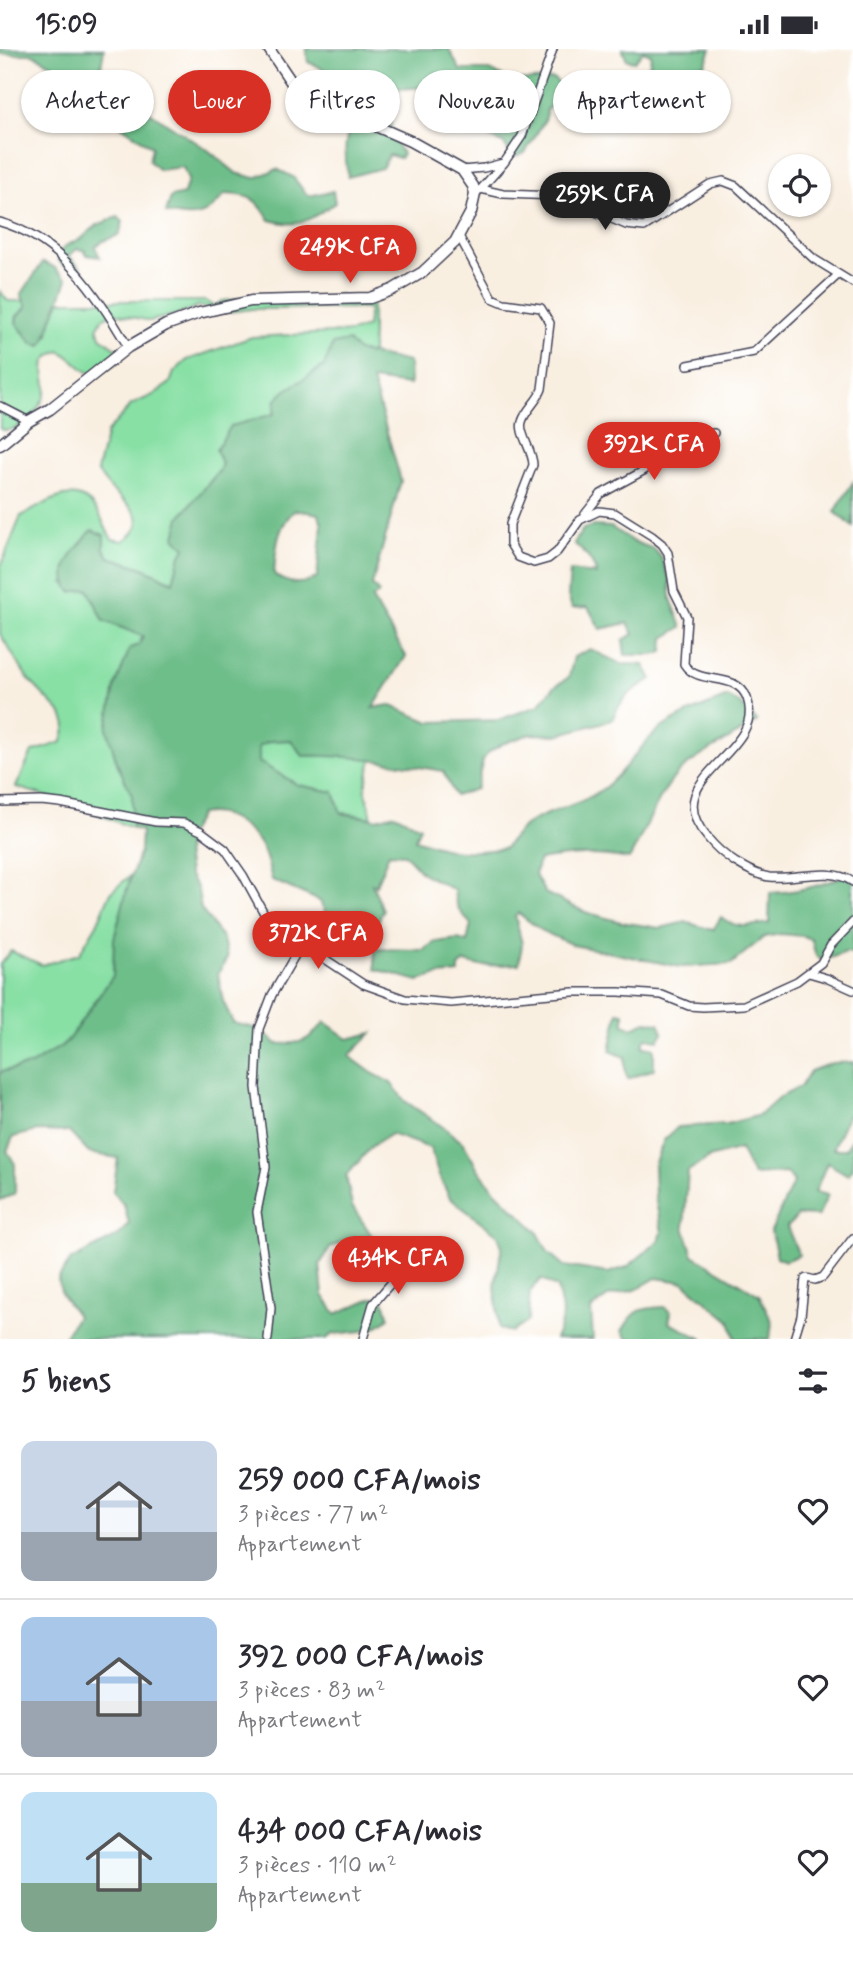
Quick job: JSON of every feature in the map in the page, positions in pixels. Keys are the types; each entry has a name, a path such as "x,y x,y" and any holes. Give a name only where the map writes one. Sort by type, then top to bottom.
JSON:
{"street":[{"path":"269,49 292,83 307,96 410,141 462,170 478,191 557,196 613,220 644,227 710,184 723,181 736,186 814,259 853,283"},
{"path":"0,445 128,347 179,319 238,303 268,300 358,300 380,296 434,264 459,236 478,191 504,163 526,127 553,49"},
{"path":"462,170 504,163"},
{"path":"0,222 35,236 65,260 93,291 128,347"},
{"path":"459,236 492,298 504,303 541,308 550,323 540,397 521,424 533,455 533,465 510,524 510,544 518,557 525,561 541,562 557,552 601,494 646,470 650,455 668,437 715,433"},
{"path":"688,365 754,352 838,275"},
{"path":"0,406 29,421"},
{"path":"580,520 594,512 615,513 662,544 670,560 674,594 687,617 684,664 693,673 730,681 745,695 748,710 744,730 729,752 701,782 694,795 693,815 698,827 723,853 756,873 786,878 833,874 853,882"},
{"path":"0,801 60,803 192,827 225,849 270,922 301,945 337,964 363,983 405,999 451,1003 520,999 573,992 619,992 662,995 689,1006 730,1007 758,999 809,973 821,963 831,945 853,922"},
{"path":"268,1339 270,1300 257,1212 266,1167 256,1087 259,1029 272,995 301,945"},
{"path":"821,963 826,978"},
{"path":"809,973 853,991"},
{"path":"794,1339 802,1315 805,1279 823,1277 853,1238"},
{"path":"363,1339 373,1304 409,1262 434,1254"}],"green space":[{"path":"0,49 104,49 101,67 103,70 62,70 33,54 0,54"},
{"path":"306,49 449,49 460,70 414,70 414,88 400,89 400,70 325,70 308,62"},
{"path":"622,49 711,49 705,65 672,70 646,70 651,54 643,51 635,61 627,60"},
{"path":"553,79 553,107 547,108 546,118 539,130 539,80"},
{"path":"154,115 168,124 168,133 182,133 236,173 255,178 277,169 293,177 308,196 333,191 335,203 311,218 290,224 270,220 252,199 225,194 212,208 199,215 166,213 171,197 184,194 188,180 183,167 159,170 149,161 152,147 132,133 154,133"},
{"path":"348,133 393,133 403,154 400,158 389,155 382,168 348,177 346,145"},
{"path":"537,133 525,153 513,157 503,143 482,134"},
{"path":"118,217 123,222 119,235 95,247 100,257 87,255 84,250 77,249 69,256 82,269 80,272 58,260 65,246 82,238 97,225"},
{"path":"43,262 54,267 67,279 42,346 33,344 16,323 17,316 27,307 21,295"},
{"path":"0,291 8,301 24,301 27,307 17,316 16,323 33,344 49,335 51,321 60,301 205,301 214,306 222,301 261,297 301,306 325,302 339,294 349,305 372,301 372,354 359,353 333,360 276,400 274,414 258,419 180,517 185,548 173,582 143,568 109,557 104,549 64,583 88,588 104,621 143,636 117,763 132,795 132,828 81,807 16,787 32,752 62,742 66,725 62,714 28,679 0,634 0,568 21,516 52,500 72,495 82,497 91,503 99,514 112,539 123,541 133,533 138,520 131,507 109,487 97,471 107,432 131,405 170,383 174,372 187,360 252,337 351,332 367,327 369,308 252,309 228,312 198,306 150,321 115,313 103,318 97,328 102,338 117,349 119,361 92,373 60,351 50,355 45,363 46,389 41,404 23,424 8,430 0,429"},
{"path":"348,341 358,351 409,362 410,385 372,380 401,481 372,585 379,593 372,599 406,656 373,708 389,705 430,722 498,720 538,706 554,687 569,677 574,657 590,649 621,664 644,665 652,679 628,695 612,720 557,735 530,734 502,744 488,753 483,760 476,789 455,796 443,771 357,758 303,756 291,740 271,741 259,746 259,762 298,785 334,792 341,813 376,819 395,814 420,827 415,839 460,851 505,848 527,824 590,797 604,788 660,729 684,715 728,697 739,703 757,721 682,769 674,777 629,859 573,855 539,860 535,875 545,893 585,912 621,922 660,928 685,922 713,930 721,917 738,925 769,923 770,893 810,888 847,874 853,880 853,953 846,952 822,961 815,954 812,940 803,936 781,934 764,937 731,964 681,967 573,945 542,931 518,913 515,916 522,944 519,964 480,966 465,962 459,967 459,973 418,981 375,969 375,949 423,950 435,942 458,939 467,942 471,924 459,909 454,890 422,873 405,854 389,853 376,885 372,884 383,910 372,936 331,924 320,901 272,880 262,849 248,831 226,816 206,813 200,814 188,835 186,852 189,874 198,890 201,909 223,939 227,958 218,974 223,1001 233,1023 259,1029 277,1044 304,1040 325,1022 348,1039 372,1033 349,1056 391,1083 405,1101 463,1143 494,1190 537,1231 548,1252 564,1266 608,1273 627,1267 659,1241 662,1232 655,1197 654,1165 664,1140 678,1127 727,1124 760,1115 780,1097 800,1087 810,1071 832,1063 853,1062 853,1112 848,1115 833,1149 846,1149 853,1137 853,1168 848,1175 827,1163 815,1192 828,1195 818,1216 798,1215 787,1227 799,1255 785,1261 777,1257 771,1231 794,1181 786,1173 753,1175 740,1149 709,1158 688,1171 684,1227 693,1255 759,1295 772,1321 770,1339 735,1339 730,1321 683,1282 656,1278 635,1290 609,1296 591,1309 593,1339 555,1339 562,1319 561,1302 557,1288 541,1279 530,1292 528,1321 512,1332 499,1329 495,1285 502,1247 498,1235 450,1198 430,1148 391,1134 372,1146 346,1176 352,1206 372,1236 350,1238 331,1247 320,1264 323,1295 336,1314 372,1298 383,1297 389,1318 372,1330 333,1334 326,1339 63,1339 77,1316 62,1295 58,1279 71,1260 118,1236 129,1224 124,1205 113,1192 118,1158 89,1153 69,1132 37,1131 13,1137 7,1151 15,1164 15,1194 0,1200 0,1072 31,1065 66,1043 113,976 114,939 140,851 141,831 132,828 132,795 117,763 107,729 115,687 130,648 139,645 143,636 104,621 88,589 71,592 65,575 69,559 92,530 104,535 104,549 109,557 143,568 173,582 185,548 175,537 180,517 220,470 222,463 216,450 231,426 274,414 276,400 285,391 324,366 333,344","holes":["295,510 319,514 322,525 317,577 301,583 279,578 274,574 275,556 284,524"]},
{"path":"853,482 853,527 835,512"},
{"path":"593,526 611,527 632,541 654,549 661,557 670,579 671,599 682,627 664,638 663,652 654,655 625,655 623,640 634,634 628,623 600,629 588,607 572,608 568,596 570,571 596,574 591,561 574,543 583,529"},
{"path":"291,740 303,756 372,758 365,788 372,818 340,812 334,792 298,785 259,762 259,746 271,741"},
{"path":"131,875 114,939 113,976 66,1043 31,1065 0,1072 0,964 11,951 42,965 79,954 97,924 111,892"},
{"path":"618,1012 624,1013 624,1024 632,1028 646,1022 659,1023 663,1033 658,1040 644,1040 643,1047 654,1048 654,1069 628,1079 625,1057 610,1051"},
{"path":"664,1307 671,1312 669,1323 703,1339 628,1339 622,1331 638,1311"}]}
